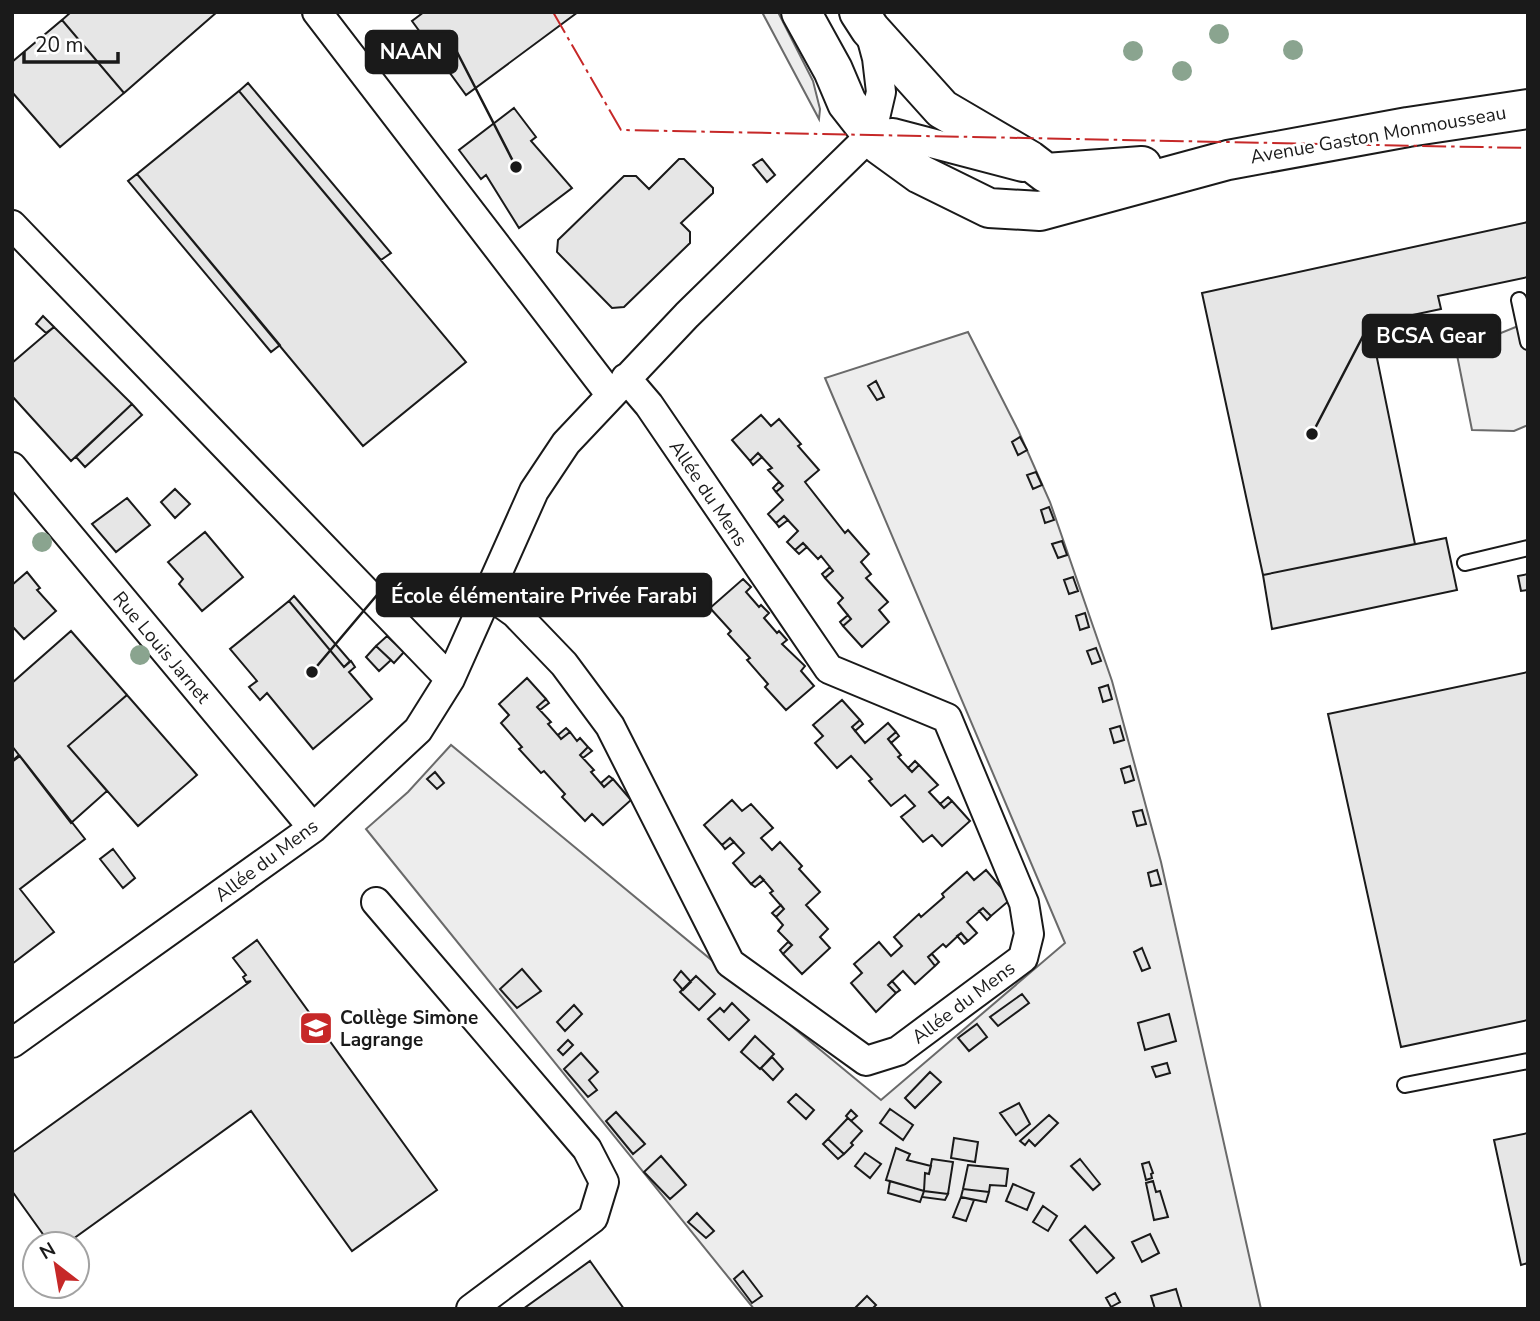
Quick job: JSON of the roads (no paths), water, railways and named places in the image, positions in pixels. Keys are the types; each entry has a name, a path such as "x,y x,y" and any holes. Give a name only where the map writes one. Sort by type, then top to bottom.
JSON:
{"main road":[{"name":"Avenue Gaston Monmousseau","path":"801,12 833,70 847,103 880,145 920,174 989,208 1040,211 1228,160 1408,127 1528,109"},
{"path":"864,21 942,109 1029,160 1046,173"},
{"name":"Avenue Gaston Monmousseau","path":"1046,173 1228,160"}],"street":[{"path":"317,12 618,386"},
{"path":"864,21 877,58 881,92 871,135 893,133 1046,173"},
{"name":"Allée du Mens","path":"12,1043 313,828 418,730 450,680 534,491 566,443 618,386 871,135"},
{"path":"12,225 450,680"},
{"name":"Allée du Mens","path":"487,593 515,613 564,664 610,726 730,963 866,1061 898,1051 1023,958 1029,934 1024,903 947,718 829,669 649,405 618,386"},
{"name":"Rue Louis Jarnet","path":"12,467 313,828"},
{"path":"376,902 587,1149 604,1182 593,1218 471,1309"}],"lane":[{"path":"1519,300 1528,342"},
{"path":"1465,563 1528,548"},
{"path":"1405,1085 1528,1061"}],"place":[{"name":"NAAN","path":"516,167"},
{"name":"BCSA Gear","path":"1312,434"},
{"name":"École élémentaire Privée Farabi","path":"312,672"},
{"name":"Collège Simone Lagrange","path":"316,1028"}]}
